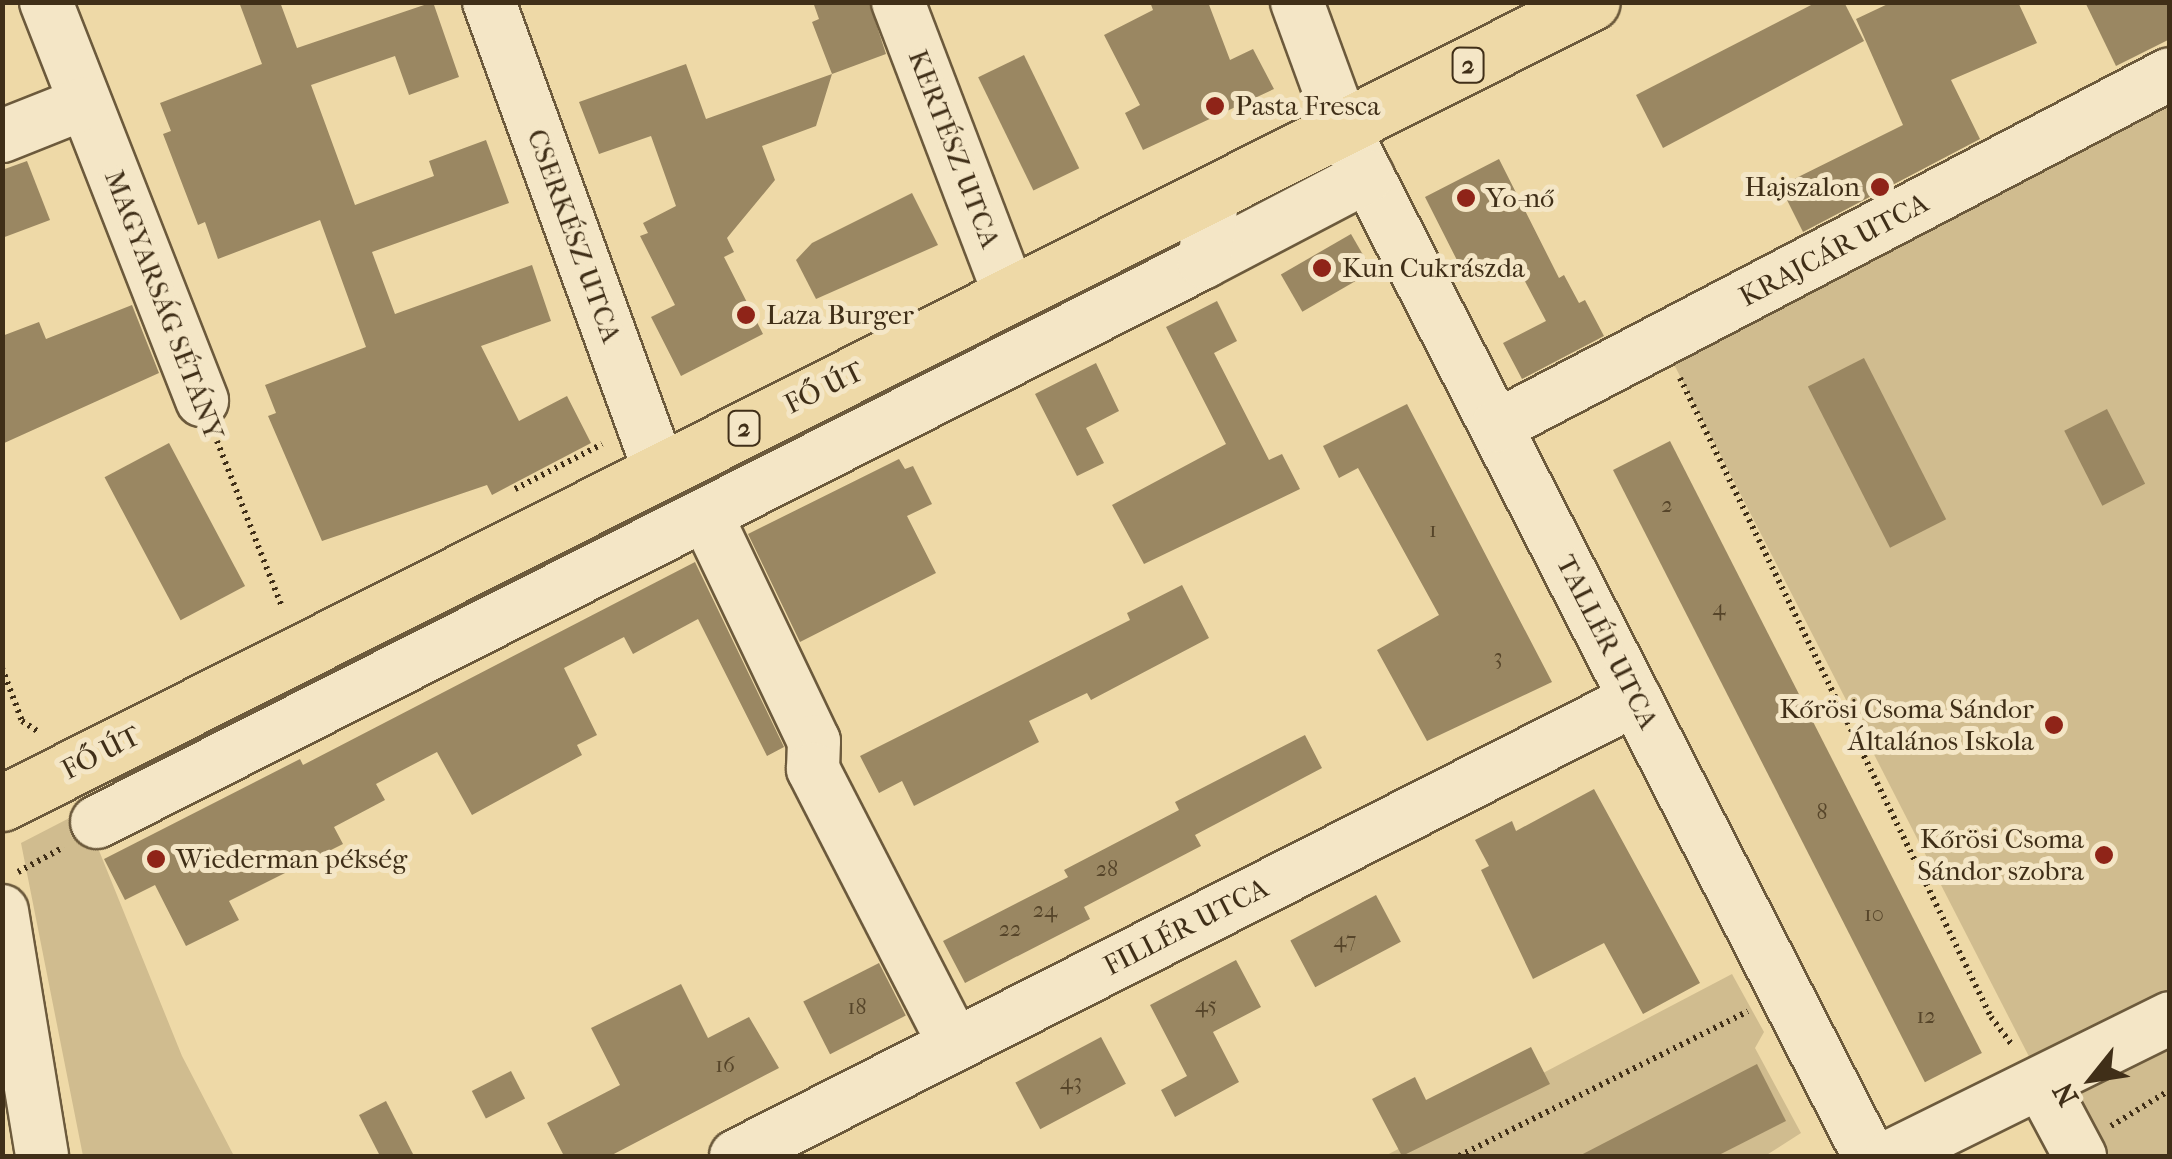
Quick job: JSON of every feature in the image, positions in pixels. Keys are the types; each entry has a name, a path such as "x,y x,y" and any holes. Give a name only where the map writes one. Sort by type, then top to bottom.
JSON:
{"main road":[{"name":"FŐ ÚT","path":"2,803 1592,2"}],"street":[{"name":"MAGYARSÁG SÉTÁNY","path":"46,2 202,401"},
{"name":"CSERKÉSZ UTCA","path":"489,2 659,470"},
{"name":"KERTÉSZ UTCA","path":"898,2 1010,296"},
{"name":"TALLÉR UTCA","path":"1297,2 1344,128 1346,188 1497,426 1868,1156"},
{"name":"KRAJCÁR UTCA","path":"1497,426 2170,74"},
{"path":"2,136 85,103"},
{"path":"97,822 708,517 1346,188"},
{"path":"1204,262 1213,194"},
{"path":"708,517 814,741 814,768 956,1045"},
{"name":"FILLÉR UTCA","path":"736,1156 1636,698"},
{"path":"116,746 202,768"},
{"path":"2,911 26,1142"},
{"path":"1891,1156 2170,1018"},
{"path":"2042,1083 2077,1152"}],"path":[{"path":"1662,340 1991,1017"},
{"name":"MAGYARSÁG SÉTÁNY","path":"202,401 282,607"},
{"path":"2,668 22,722"},
{"path":"1459,1156 1786,992"},
{"path":"2077,1152 2170,1090"}],"shaded area":[{"path":"2169,74 2169,1156 2080,1156 1662,341"},
{"path":"83,811 182,1056 234,1156 83,1156 21,843"},
{"path":"1732,974 1764,1032 1755,1048 1801,1133 1765,1156 1385,1156"}],"building":[{"path":"239,2 280,2 297,48 433,2 459,77 409,95 395,56 311,85 355,205 434,176 429,161 486,140 509,203 372,252 395,314 532,265 551,321 481,346 519,421 567,396 591,443 492,495 487,485 322,541 268,416 276,413 265,385 366,347 320,220 218,259 205,222 198,225 163,134 171,131 160,103 262,64"},
{"path":"813,2 869,2 886,54 832,74 812,22 819,19"},
{"path":"1150,2 1208,2 1230,60 1253,49 1274,89 1143,150 1125,113 1140,105 1104,35 1153,10"},
{"path":"1817,2 1844,2 1864,41 1663,148 1636,95"},
{"path":"1892,2 2018,2 2037,43 1951,80 1980,139 1803,232 1780,186 1903,125 1856,19"},
{"path":"2085,2 2170,2 2170,39 2116,66"},
{"path":"1024,55 1079,168 1033,191 978,77"},
{"path":"686,64 706,119 832,74 816,126 762,146 775,180 727,238 734,252 724,257 763,334 681,376 651,317 675,305 640,236 648,233 643,223 676,206 651,136 599,154 579,102"},
{"path":"1499,159 1559,278 1564,275 1579,303 1585,300 1604,336 1522,379 1503,343 1546,321 1510,253 1465,276 1425,197"},
{"path":"27,161 50,220 2,238 2,170"},
{"path":"912,193 938,245 816,299 796,260 812,243"},
{"path":"1351,234 1372,271 1302,312 1281,274"},
{"path":"1217,301 1237,341 1214,353 1269,460 1282,454 1300,489 1144,564 1112,505 1226,444 1166,327"},
{"path":"132,305 159,373 2,444 2,336 39,322 46,339"},
{"path":"1864,358 1946,519 1890,548 1808,387"},
{"path":"1096,363 1119,411 1086,428 1104,463 1077,476 1035,394"},
{"path":"1407,404 1552,682 1427,741 1377,650 1439,615 1358,468 1339,478 1323,446"},
{"path":"2107,409 2145,484 2102,506 2064,431"},
{"path":"1670,441 1982,1053 1925,1082 1613,470"},
{"path":"169,443 245,586 181,620 105,477"},
{"path":"899,459 905,469 913,466 932,504 907,516 936,573 800,642 748,534"},
{"path":"695,562 784,747 767,756 698,619 633,654 624,637 564,668 597,735 577,745 582,755 472,815 437,752 376,784 385,800 334,827 343,844 229,901 239,920 186,946 155,885 125,900 104,859 300,759 303,765"},
{"path":"1182,585 1209,638 1091,700 1087,693 1029,721 1039,742 914,806 902,781 879,793 860,756 1130,620 1127,613"},
{"path":"1305,735 1322,768 1195,835 1201,846 1084,907 1090,919 965,983 943,941 1068,877 1064,870 1179,810 1175,802"},
{"path":"1594,789 1700,983 1643,1014 1604,943 1533,979 1481,870 1489,866 1475,840 1512,821 1516,831"},
{"path":"1376,895 1401,942 1315,987 1290,941"},
{"path":"1236,960 1261,1007 1213,1032 1239,1082 1175,1117 1161,1090 1187,1076 1150,1005"},
{"path":"879,963 906,1016 830,1054 803,1002"},
{"path":"681,984 708,1038 749,1017 779,1068 610,1156 564,1156 547,1123 620,1085 591,1028"},
{"path":"1101,1037 1126,1084 1040,1129 1015,1083"},
{"path":"1531,1047 1550,1084 1402,1156 1372,1099 1415,1077 1426,1100"},
{"path":"1757,1064 1786,1121 1717,1156 1579,1156"},
{"path":"511,1071 525,1099 486,1119 472,1091"},
{"path":"386,1101 414,1156 380,1156 359,1115"}],"place":[{"name":"Pasta Fresca","path":"1215,106"},
{"name":"Hajszalon","path":"1880,187"},
{"name":"Yo-nő","path":"1466,198"},
{"name":"Kun Cukrászda","path":"1322,268"},
{"name":"Laza Burger","path":"746,315"},
{"name":"Kőrösi Csoma Sándor Általános Iskola","path":"2054,725"},
{"name":"Kőrösi Csoma Sándor szobra","path":"2104,855"},
{"name":"Wiederman pékség","path":"156,859"}]}
